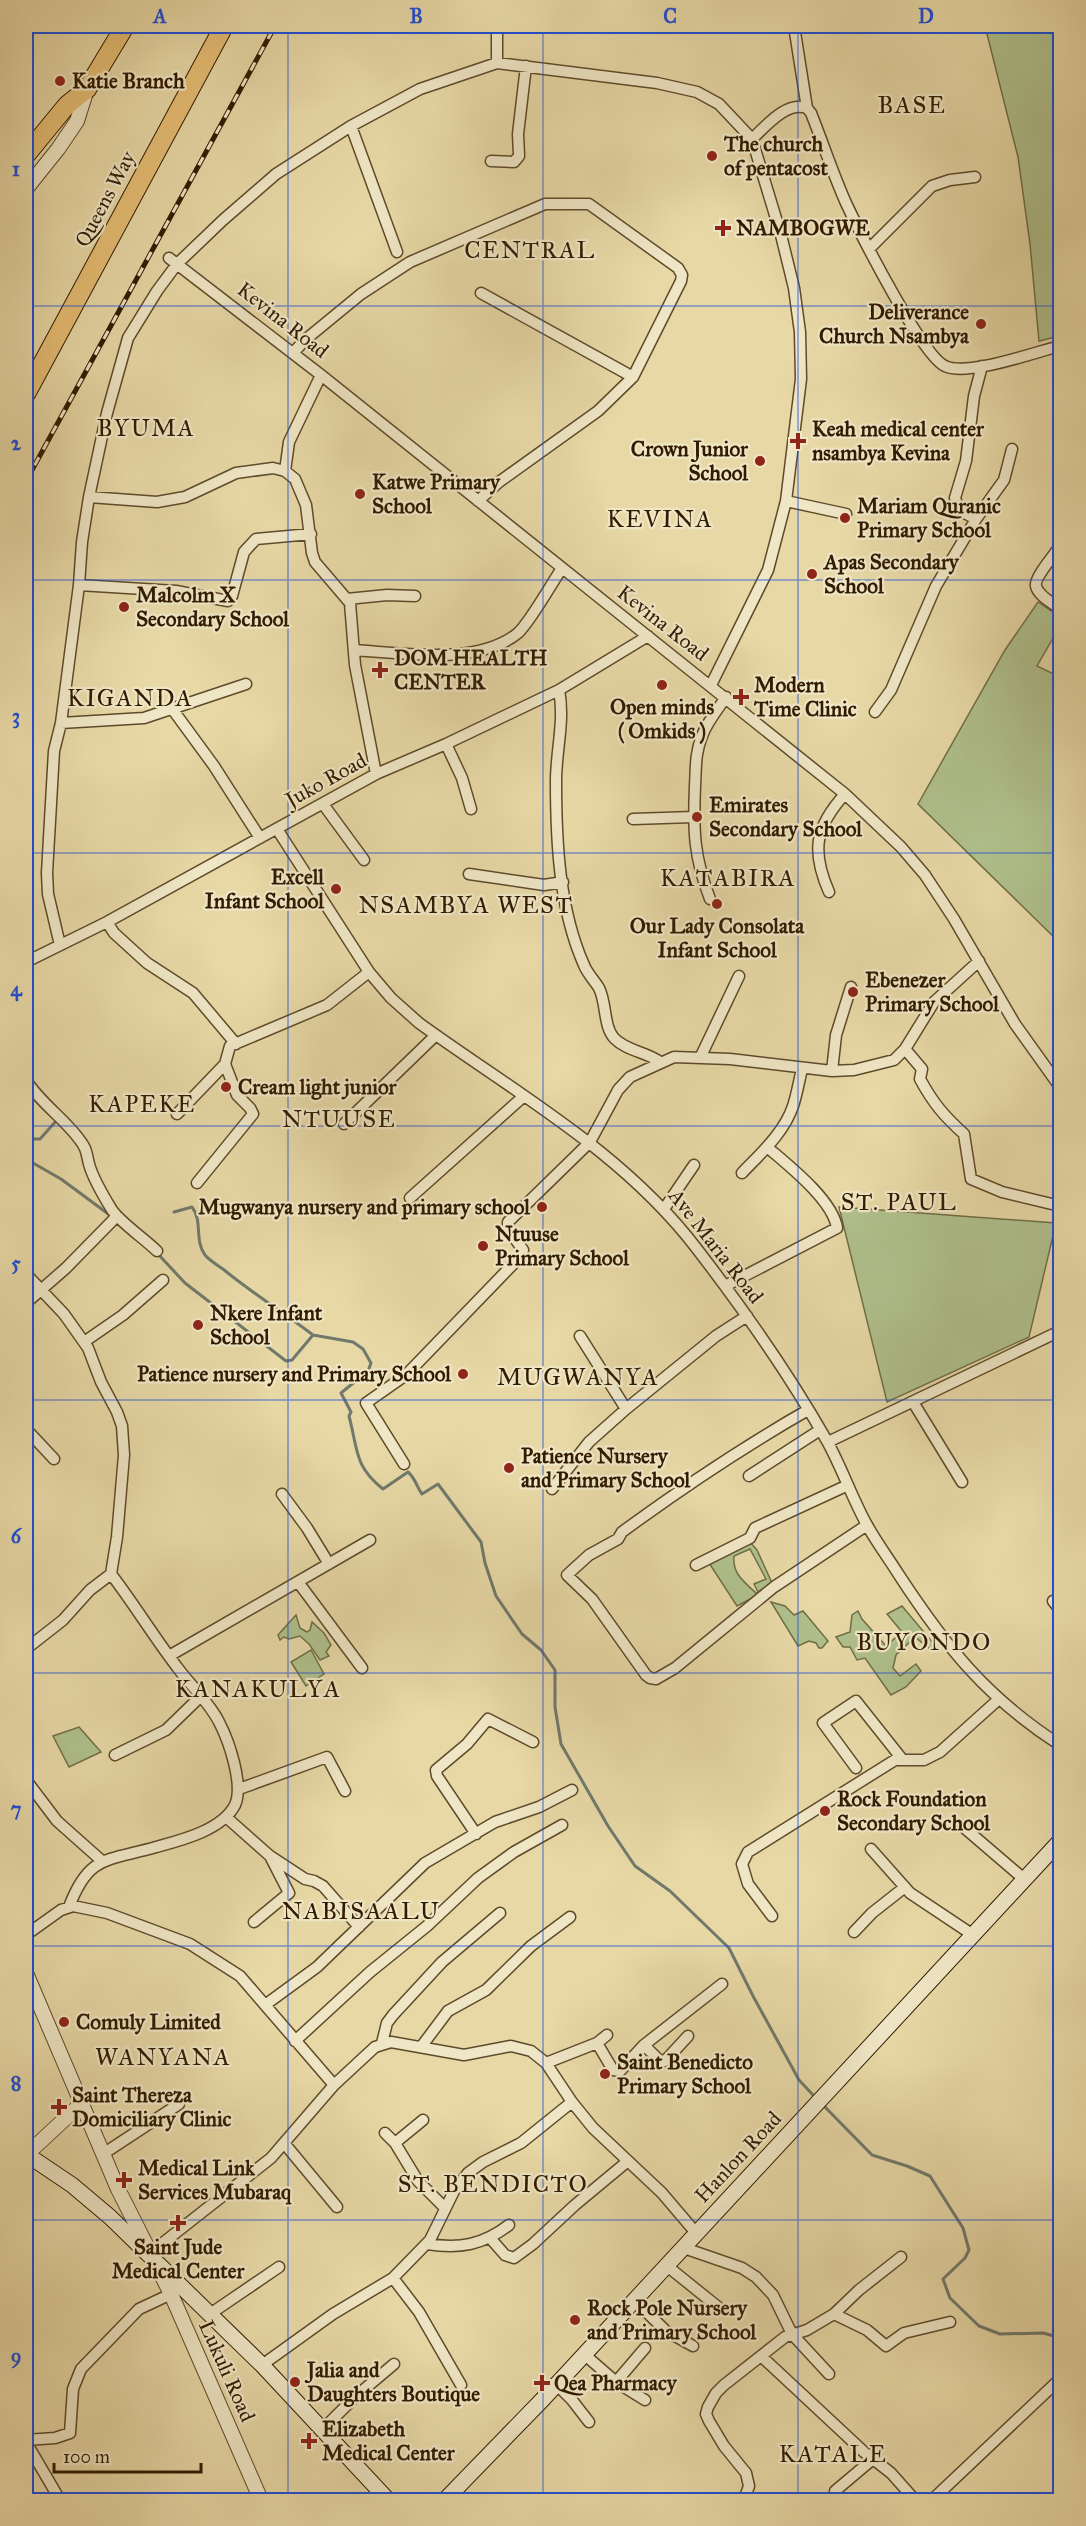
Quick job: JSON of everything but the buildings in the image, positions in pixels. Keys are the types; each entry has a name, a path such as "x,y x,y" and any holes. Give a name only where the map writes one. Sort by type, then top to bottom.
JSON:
{"highway":[{"path":"27,150 73,109 125,26"},
{"name":"Queens Way","path":"26,394 224,26"}],"main road":[{"name":"Hanlon Road","path":"445,2500 585,2355 1060,1841"},
{"path":"26,2154 56,2173 97,2205 151,2256 262,2365 388,2500"}],"street":[{"path":"497,26 497,63"},
{"path":"794,26 799,44 807,108 846,202 896,299 935,359 944,366 966,370 1060,346"},
{"path":"60,945 48,894 47,873 54,751 61,723 88,497 107,413 128,338 173,261 276,174 351,126 420,89 497,63 657,83 697,92 720,104 752,139 781,235 794,288 800,332 801,379 786,501 768,570 711,685"},
{"path":"491,161 514,162 519,156 518,134 526,66"},
{"path":"752,139 770,122 792,108 807,108"},
{"path":"26,189 58,149 73,109"},
{"path":"351,126 396,252"},
{"path":"870,248 932,186 950,180 975,177"},
{"path":"293,353 305,340 361,294 410,262 545,204 589,204 678,268 682,275 681,281 633,377 598,411 499,482 478,501"},
{"name":"Kevina Road","path":"173,261 321,375 845,794 901,847 925,876 1015,1024 1060,1087"},
{"path":"481,293 633,377"},
{"path":"976,519 959,510 955,498 966,461 974,396 982,366"},
{"path":"285,471 289,442 321,375"},
{"path":"875,712 891,690 936,586 976,519 1004,480 1012,449"},
{"path":"88,497 157,502 195,494 223,477 236,473 273,468 285,471 295,479 302,490 315,562 347,599 351,609 354,650 367,736 376,774"},
{"path":"786,501 846,514"},
{"path":"79,585 176,591 228,601 232,596 244,552 255,539 311,534"},
{"path":"1060,546 1037,579 1036,586 1040,593 1060,609"},
{"path":"354,650 423,654 479,652 493,648 522,629 562,568"},
{"path":"347,599 387,595 415,596"},
{"name":"Juko Road","path":"26,962 107,922 376,774 446,744 559,690 648,636"},
{"path":"61,723 106,719 126,720 173,710 246,684"},
{"path":"559,690 562,718 556,780 559,859 578,952 585,968 599,989 608,1028 614,1038 621,1044 650,1054 660,1062"},
{"path":"710,899 697,862 693,817 695,755 702,733 726,697"},
{"path":"173,710 214,766 260,838"},
{"path":"446,744 462,778 471,808"},
{"path":"829,892 821,874 819,840 821,826 828,813 845,794"},
{"path":"323,804 364,860"},
{"path":"633,819 693,817"},
{"name":"Ave Maria Road","path":"277,829 369,972 399,1006 436,1035 590,1142 625,1171 664,1209 747,1316 808,1410 828,1442 867,1525 931,1624 964,1665 999,1699 1060,1745"},
{"path":"469,874 544,885 563,882"},
{"path":"107,922 114,933 147,963 193,993 236,1044"},
{"path":"404,1464 366,1403 405,1376 520,1257 523,1250 508,1229 508,1222 590,1142 626,1080 674,1057 767,1063 832,1071 854,1070 894,1060 904,1049 934,1002 978,961"},
{"path":"177,1114 225,1064 229,1048 327,1005 369,972"},
{"path":"700,1058 739,976"},
{"path":"832,1071 836,1035 851,987"},
{"path":"344,1124 436,1035"},
{"path":"904,1049 922,1069 920,1079 930,1099 945,1118 964,1134 971,1179 1002,1192 1060,1206"},
{"path":"198,1183 253,1114 237,1095 225,1064"},
{"path":"742,1173 767,1147 791,1111 802,1069"},
{"path":"26,1080 33,1092 69,1125 83,1144 89,1154 89,1164 97,1182 117,1216 157,1251"},
{"path":"410,1198 524,1096"},
{"path":"725,1286 837,1228 835,1220 815,1191 767,1147"},
{"path":"664,1209 694,1165"},
{"path":"26,1303 66,1268 117,1216"},
{"path":"26,1274 64,1314 84,1342 122,1426 124,1455 117,1537 111,1574 90,1590 63,1620 26,1649"},
{"path":"84,1342 123,1315 163,1280"},
{"path":"552,1489 589,1442 626,1409 716,1336 747,1316"},
{"path":"828,1442 1060,1331"},
{"path":"580,1336 626,1409"},
{"path":"913,1402 962,1482"},
{"path":"808,1410 754,1441 682,1488 622,1532 618,1539 589,1555 567,1575 592,1599 646,1675 656,1679 675,1668 774,1587 867,1525"},
{"path":"26,1429 54,1459"},
{"path":"749,1476 820,1431"},
{"path":"696,1565 748,1539 755,1528 848,1485"},
{"path":"282,1494 307,1528 328,1564"},
{"path":"169,1656 370,1540"},
{"path":"26,1935 69,1907 81,1880 102,1861 174,1842 218,1823 226,1817 236,1803 239,1789 237,1776 221,1726 111,1574"},
{"path":"298,1582 362,1668"},
{"path":"116,1755 166,1730 200,1697"},
{"path":"772,1916 748,1884 742,1864 748,1852 896,1760 924,1760 940,1752 999,1699"},
{"path":"856,1768 823,1723 856,1701 902,1759"},
{"path":"476,1834 437,1776 436,1770 467,1744 488,1719 533,1742"},
{"path":"239,1789 327,1757 345,1791"},
{"path":"26,1780 57,1821 102,1861"},
{"path":"265,2005 304,1978 425,1863 495,1822 539,1807 572,1790"},
{"path":"226,1817 270,1856 304,1879 323,1886 359,1927"},
{"path":"295,2041 375,1968 427,1926 478,1878 514,1852 562,1825"},
{"path":"960,1825 1024,1879"},
{"path":"871,1850 905,1887 973,1935"},
{"path":"254,1922 289,1893 270,1856"},
{"path":"854,1932 872,1913 905,1887"},
{"path":"69,1907 115,1916 190,1944 240,1976 333,2085"},
{"path":"382,2043 387,2023 393,2015 442,1962 500,1913"},
{"path":"421,2047 448,2011 486,1990 531,1946 570,1917"},
{"name":"Lukuli Road","path":"26,1973 103,2154 171,2294 261,2500"},
{"path":"597,2043 613,2070 617,2072 644,2045 722,1984"},
{"path":"546,2063 597,2043 608,2035"},
{"path":"644,2045 659,2060 665,2061 688,2036"},
{"path":"151,2256 271,2158 333,2085 382,2043 408,2043 464,2055 502,2047 518,2046 531,2050 546,2063 593,2128 662,2193 696,2233"},
{"path":"262,2365 333,2314 393,2278 427,2244 454,2191 468,2173 483,2162 521,2143 572,2102"},
{"path":"26,2154 81,2104"},
{"path":"103,2154 179,2104"},
{"path":"395,2143 423,2120"},
{"path":"385,2133 395,2143 418,2181 445,2208"},
{"path":"284,2143 337,2207"},
{"path":"491,2239 505,2254 514,2258 628,2161"},
{"path":"427,2244 451,2246 491,2239 509,2225"},
{"path":"684,2248 742,2268 756,2277 773,2295 792,2334 829,2374"},
{"path":"744,2500 749,2486 746,2473 724,2446 706,2414 716,2393 792,2334 807,2330 834,2314 859,2290 901,2257"},
{"path":"667,2266 717,2307"},
{"path":"210,2314 279,2267"},
{"path":"393,2278 418,2312 461,2385"},
{"path":"60,2500 26,2441 55,2438 70,2433 73,2389 81,2369 139,2309 171,2294"},
{"path":"635,2301 666,2331 693,2346"},
{"path":"834,2314 867,2330 886,2346 904,2333 950,2322"},
{"path":"616,2382 645,2348"},
{"path":"585,2355 616,2382 645,2400"},
{"path":"761,2356 901,2482 915,2500"},
{"path":"322,2430 355,2397 394,2364"},
{"path":"932,2500 1060,2379"},
{"path":"556,2384 589,2422"},
{"path":"835,2491 873,2459"}],"green space":[{"path":"985,26 1060,26 1060,336 1039,341 1030,244 1018,157"},
{"path":"1038,602 1060,617 1060,626 1037,666 1060,677 1060,943 918,804 1005,650"},
{"path":"839,1207 1056,1223 1029,1337 887,1402"},
{"path":"749,1541 757,1550 772,1583 758,1592 754,1584 766,1579 750,1549 734,1556 738,1574 758,1595 737,1606 709,1563"},
{"path":"771,1602 785,1606 794,1615 803,1611 828,1641 822,1648 809,1641 798,1646"},
{"path":"902,1606 934,1644 931,1650 915,1637 896,1655 893,1668 900,1676 916,1664 921,1671 906,1687 891,1695 865,1658 857,1660 850,1647 843,1647 836,1637 850,1632 852,1615 858,1611 862,1619 886,1646 902,1632 887,1614"},
{"path":"296,1615 300,1628 307,1632 312,1622 324,1633 331,1645 326,1652 329,1656 320,1660 300,1636 289,1639 284,1637 280,1640 278,1635"},
{"path":"311,1650 324,1674 306,1686 291,1662"},
{"path":"79,1727 101,1752 69,1767 53,1736"}],"waterway":[{"path":"26,39 34,26"},
{"path":"26,1091 35,1100"},
{"path":"26,1134 34,1139 40,1139 56,1119"},
{"path":"26,1159 61,1179 111,1216"},
{"path":"174,1212 192,1207 197,1218 200,1243 207,1257 313,1335"},
{"path":"158,1254 185,1283 286,1361 292,1360 313,1335 353,1342 363,1349 371,1363 368,1371 341,1393 351,1412 349,1416 358,1457 362,1465 383,1489 408,1472 422,1494 438,1484 481,1542 496,1596 522,1634 541,1650 555,1670 555,1707 561,1744 608,1826 635,1866 670,1891 729,1948 799,2080 813,2095"},
{"path":"824,2106 872,2155 930,2176 963,2228 969,2250 965,2258 943,2279 950,2298 979,2326 1000,2334 1043,2333 1054,2336 1060,2345"}],"railway":[{"path":"26,481 275,26"}],"place":[{"name":"Katie Branch","path":"60,81"},
{"name":"The church of pentacost","path":"712,156"},
{"name":"NAMBOGWE","path":"723,228"},
{"name":"Deliverance Church Nsambya","path":"981,324"},
{"name":"Keah medical center nsambya Kevina","path":"798,441"},
{"name":"Crown Junior School","path":"760,461"},
{"name":"Katwe Primary School","path":"360,494"},
{"name":"Mariam Quranic Primary School","path":"845,518"},
{"name":"Apas Secondary School","path":"812,574"},
{"name":"Malcolm X Secondary School","path":"124,607"},
{"name":"DOM HEALTH CENTER","path":"380,670"},
{"name":"Open minds ( Omkids )","path":"662,685"},
{"name":"Modern Time Clinic","path":"741,697"},
{"name":"Emirates Secondary School","path":"697,817"},
{"name":"Excell Infant School","path":"336,889"},
{"name":"Our Lady Consolata Infant School","path":"717,904"},
{"name":"Ebenezer Primary School","path":"853,992"},
{"name":"Cream light junior","path":"226,1087"},
{"name":"Mugwanya nursery and primary school","path":"542,1207"},
{"name":"Ntuuse Primary School","path":"483,1246"},
{"name":"Nkere Infant School","path":"198,1325"},
{"name":"Patience nursery and Primary School","path":"463,1374"},
{"name":"Patience Nursery and Primary School","path":"509,1468"},
{"name":"Rock Foundation Secondary School","path":"825,1811"},
{"name":"Comuly Limited","path":"64,2022"},
{"name":"Saint Benedicto Primary School","path":"605,2074"},
{"name":"Saint Thereza Domiciliary Clinic","path":"59,2107"},
{"name":"Medical Link Services Mubaraq","path":"124,2180"},
{"name":"Saint Jude Medical Center","path":"178,2223"},
{"name":"Rock Pole Nursery and Primary School","path":"575,2320"},
{"name":"Jalia and Daughters Boutique","path":"295,2382"},
{"name":"Qea Pharmacy","path":"542,2383"},
{"name":"Elizabeth Medical Center","path":"309,2441"}],"district":[{"name":"BASE","path":"912,105"},
{"name":"CENTRAL","path":"530,250"},
{"name":"BYUMA","path":"146,428"},
{"name":"KEVINA","path":"660,519"},
{"name":"KIGANDA","path":"130,698"},
{"name":"KATABIRA","path":"728,878"},
{"name":"NSAMBYA WEST","path":"466,905"},
{"name":"KAPEKE","path":"142,1104"},
{"name":"NTUUSE","path":"339,1119"},
{"name":"ST. PAUL","path":"899,1202"},
{"name":"MUGWANYA","path":"578,1377"},
{"name":"BUYONDO","path":"924,1642"},
{"name":"KANAKULYA","path":"258,1689"},
{"name":"NABISAALU","path":"361,1911"},
{"name":"WANYANA","path":"163,2057"},
{"name":"ST. BENDICTO","path":"493,2184"},
{"name":"KATALE","path":"833,2454"}]}
